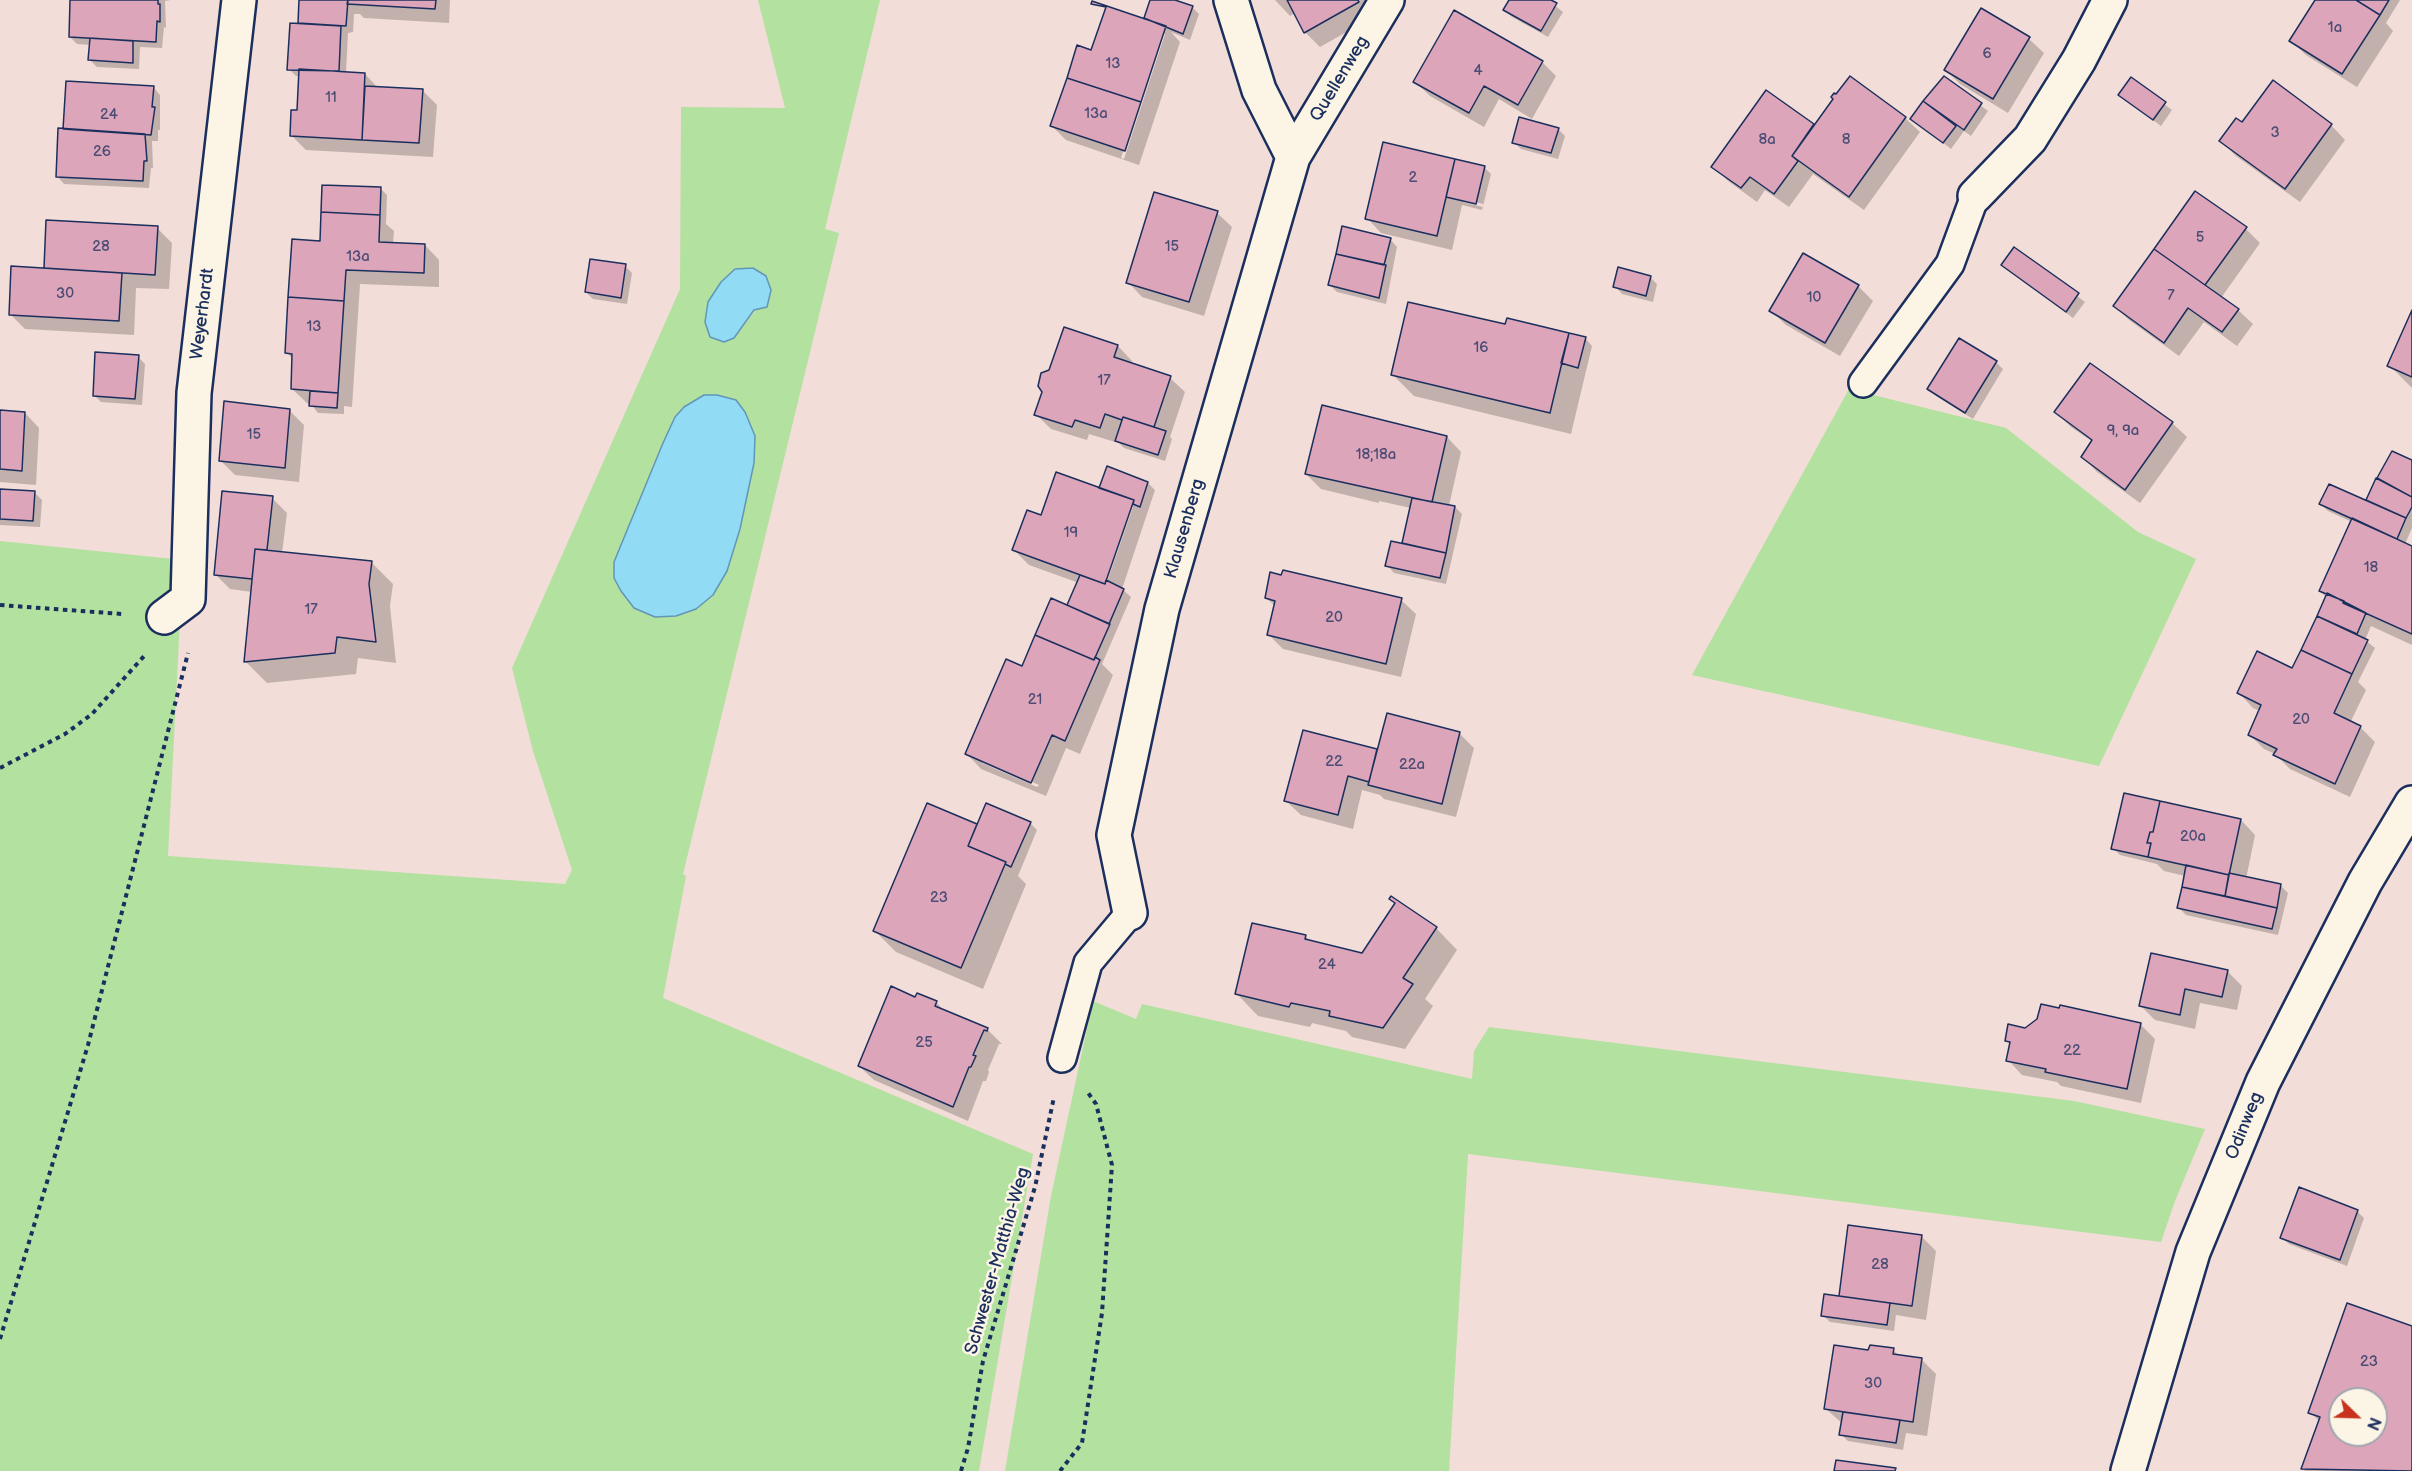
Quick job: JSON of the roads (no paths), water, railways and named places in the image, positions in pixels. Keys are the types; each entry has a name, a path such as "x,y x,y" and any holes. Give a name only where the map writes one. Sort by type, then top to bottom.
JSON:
{"street":[{"name":"Weyerhardt","path":"164,617 188,599 194,393 239,0"},
{"path":"1231,0 1259,90 1293,157"},
{"name":"Quellenweg","path":"1293,157 1387,0"},
{"path":"1975,196 2030,139 2079,60 2110,0"},
{"name":"Klausenberg","path":"1130,913 1114,835 1157,631 1293,157"},
{"name":"Odinweg","path":"2128,1471 2193,1252 2263,1082 2365,882 2412,803"}],"lane":[{"path":"1863,383 1950,264 1975,196"},
{"name":"Klausenberg","path":"1062,1058 1088,963 1130,913"}],"water":[{"path":"753,268 766,276 771,290 767,307 754,310 734,338 724,342 710,337 705,322 708,302 721,282 735,269"},
{"path":"704,395 717,395 736,400 745,412 755,436 754,463 740,529 727,571 713,595 696,609 676,616 655,617 634,608 621,591 614,578 614,562 675,417 684,407"}]}
